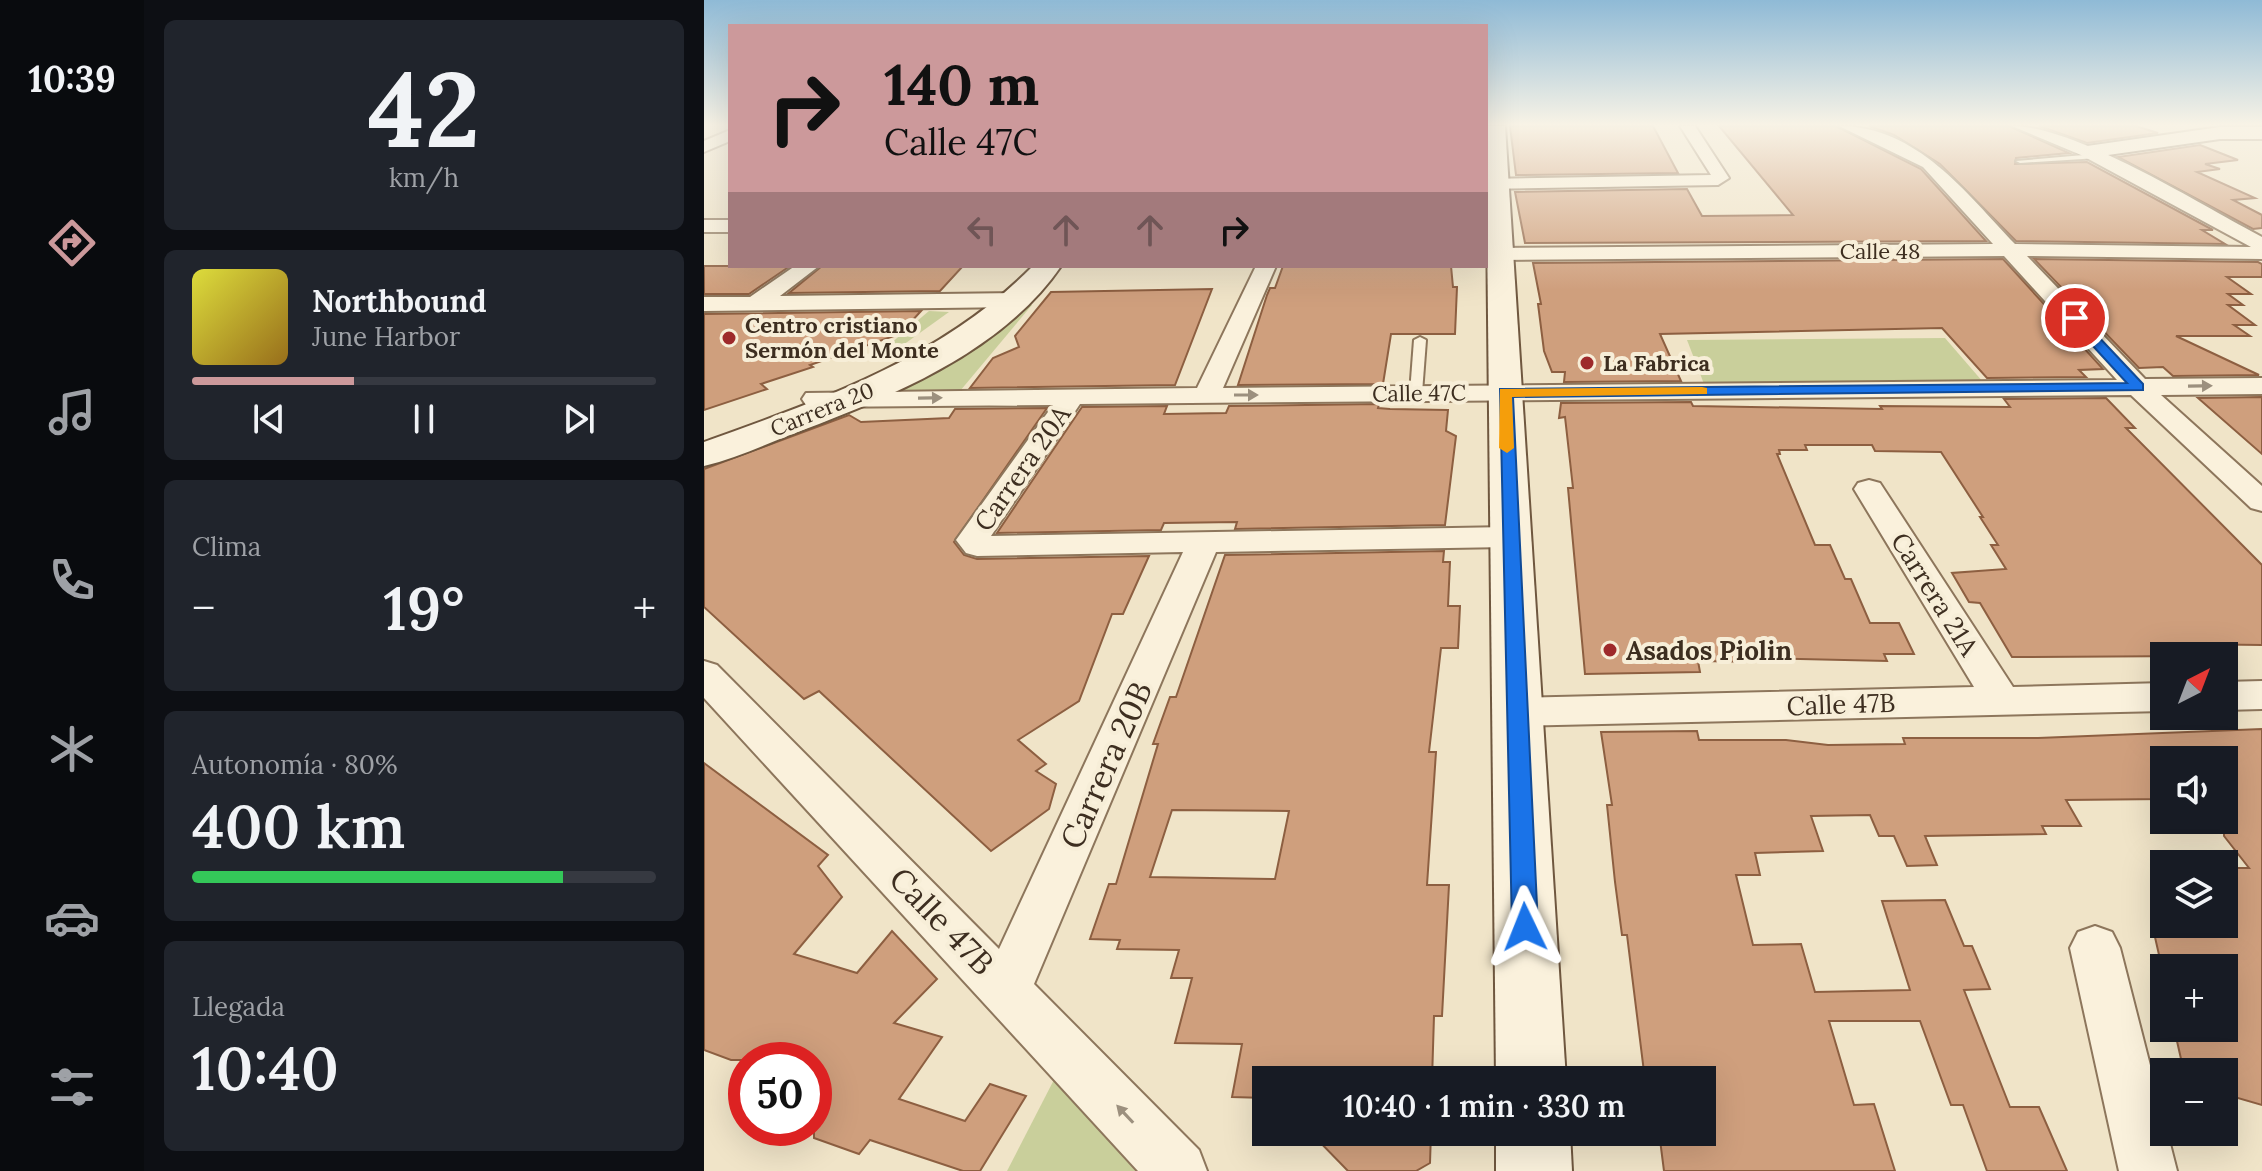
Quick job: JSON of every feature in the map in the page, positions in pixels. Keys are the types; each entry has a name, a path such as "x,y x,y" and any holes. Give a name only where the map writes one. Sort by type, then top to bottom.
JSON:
{"main road":[{"path":"1491,184 1505,392 1508,537 1518,712 1531,1066"},
{"name":"Carrera 20","path":"704,440 815,399 932,341 1005,300 1021,268"},
{"name":"Carrera 20","path":"704,455 852,399 963,340 1005,300 1045,268"},
{"path":"1533,1146 1534,1171"}],"street":[{"path":"1491,184 1713,181"},
{"path":"1945,181 2138,387 2262,502"},
{"path":"2141,181 2262,245"},
{"path":"704,226 728,226"},
{"name":"Calle 48","path":"1498,254 2011,250 2262,253"},
{"path":"704,322 757,304 806,268"},
{"path":"1207,395 1265,268"},
{"path":"704,304 1005,300"},
{"name":"Calle 47C","path":"815,399 2262,386"},
{"name":"Carrera 20A","path":"1072,397 972,540 986,548 1204,541"},
{"name":"Carrera 21A","path":"1869,489 2001,699"},
{"path":"1204,541 1508,537"},
{"name":"Carrera 20B","path":"1007,988 1204,541"},
{"name":"Calle 47B","path":"704,674 1007,988 1178,1171"},
{"path":"2238,696 2262,695"},
{"name":"Calle 47B","path":"1518,712 2150,697"},
{"path":"2095,948 2148,1171"}],"lane":[{"path":"1416,393 1420,340"}],"green space":[{"path":"1022,304 1032,305 960,391 902,390 903,379"},
{"path":"929,311 949,312 903,345 890,344"},
{"path":"1945,338 1983,382 1704,384 1687,340"},
{"path":"1059,1070 1140,1171 1007,1171"}],"building":[{"path":"1764,181 1932,181 1986,241 1525,243 1515,192 1687,189 1702,216 1793,215"},
{"path":"1956,181 2122,181 2213,230 2202,230 2225,244 2016,241"},
{"path":"2162,181 2216,181 2255,198 2233,200 2262,215 2262,228 2253,229"},
{"path":"2003,259 2103,369 2079,370 2086,377 1987,378 1942,328 1660,334 1681,381 1564,382 1565,372 1552,372 1544,351 1538,304 1541,304 1533,263"},
{"path":"2034,259 2262,264 2262,277 2227,277 2251,294 2228,294 2243,305 2228,305 2255,325 2234,325 2250,336 2176,336 2259,375 2173,376 2163,367 2139,368"},
{"path":"704,266 787,268 749,294 704,294"},
{"path":"820,268 961,268 940,291 789,293"},
{"path":"1282,268 1451,268 1453,287 1457,287 1455,334 1391,334 1383,384 1238,385 1267,295 1270,288 1275,288"},
{"path":"1212,289 1175,385 970,388 993,358 1019,347 1015,336 1051,292"},
{"path":"921,311 900,334 761,384 767,389 704,410 704,314"},
{"path":"2262,397 2262,454 2198,398"},
{"path":"2106,398 2135,428 2126,428 2262,565 2262,645 2150,642 2150,656 2012,657 1980,603 1969,602 1952,573 2006,569 1991,545 1998,545 1980,517 1983,517 1941,452 1875,451 1872,445 1805,445 1807,450 1779,450 1780,454 1777,454 1815,545 1830,545 1845,579 1851,579 1870,623 1899,623 1914,654 1884,654 1887,661 1759,658 1761,662 1698,661 1700,672 1585,674 1568,488 1573,488 1565,417 1559,418 1561,403 1691,402 1693,406 1882,409 1880,406 2010,407 2004,399"},
{"path":"1379,404 1378,408 1448,410 1446,431 1456,436 1445,525 1235,529 1237,522 1164,523 1161,530 997,533 1082,407 1167,406 1164,414 1226,413 1229,406"},
{"path":"1047,408 954,542 964,555 977,559 1149,556 1123,614 1112,614 1079,701 1018,740 1046,764 1036,771 1056,784 1049,809 991,851 819,691 804,699 704,607 704,469 849,415 861,422 949,418 955,409"},
{"path":"1444,551 1443,562 1450,562 1448,606 1460,606 1458,648 1441,648 1429,752 1436,752 1427,885 1449,885 1442,1016 1434,1016 1432,1066 1252,1066 1252,1098 1232,1097 1242,1044 1175,1043 1192,978 1171,978 1179,950 1117,949 1120,940 1090,939 1109,884 1116,884 1158,744 1153,744 1170,697 1176,697 1225,555","holes":["1172,810 1289,811 1275,879 1150,877"]},
{"path":"2262,729 2262,1105 2238,1098 2238,1058 2181,1058 2177,1042 2238,1042 2238,954 2159,954 2155,938 2238,938 2238,868 2249,868 2224,834 2238,834 2238,746 2150,746 2150,799 2066,800 2081,826 2042,826 2046,834 1925,836 1937,865 1907,866 1894,836 1879,836 1870,815 1811,816 1823,851 1755,853 1760,875 1736,875 1753,945 1801,944 1815,992 1910,990 1882,901 1945,900 1964,946 1972,946 1990,989 1964,990 2010,1107 2039,1107 2067,1171 1987,1171 1963,1105 1951,1105 1920,1021 1829,1021 1854,1105 1874,1104 1895,1171 1664,1171 1661,1146 1716,1146 1716,1066 1643,1066 1627,935 1622,935 1615,882 1607,805 1612,805 1601,732 1697,731 1699,740 1786,740 1828,745 1905,744 1903,738 2038,738"},
{"path":"704,763 828,855 818,866 842,897 794,954 857,973 892,931 937,979 894,1023 942,1037 899,1099 965,1121 990,1084 1026,1096 980,1171 963,1171 870,1140 859,1154 832,1144 832,1042 728,1042 728,1059 704,1050"},
{"path":"1324,1146 1431,1146 1430,1163 1416,1171 1348,1171"}],"slow traffic":[{"path":"1507,448 1505,392 1702,391"}],"place":[{"name":"Centro cristiano Sermón del Monte","path":"729,338"},
{"name":"La Fabrica","path":"1587,363"},
{"name":"Asados Piolin","path":"1610,650"}],"route":[{"path":"1525,927 1508,537 1505,392 2138,387 2075,318"}]}
